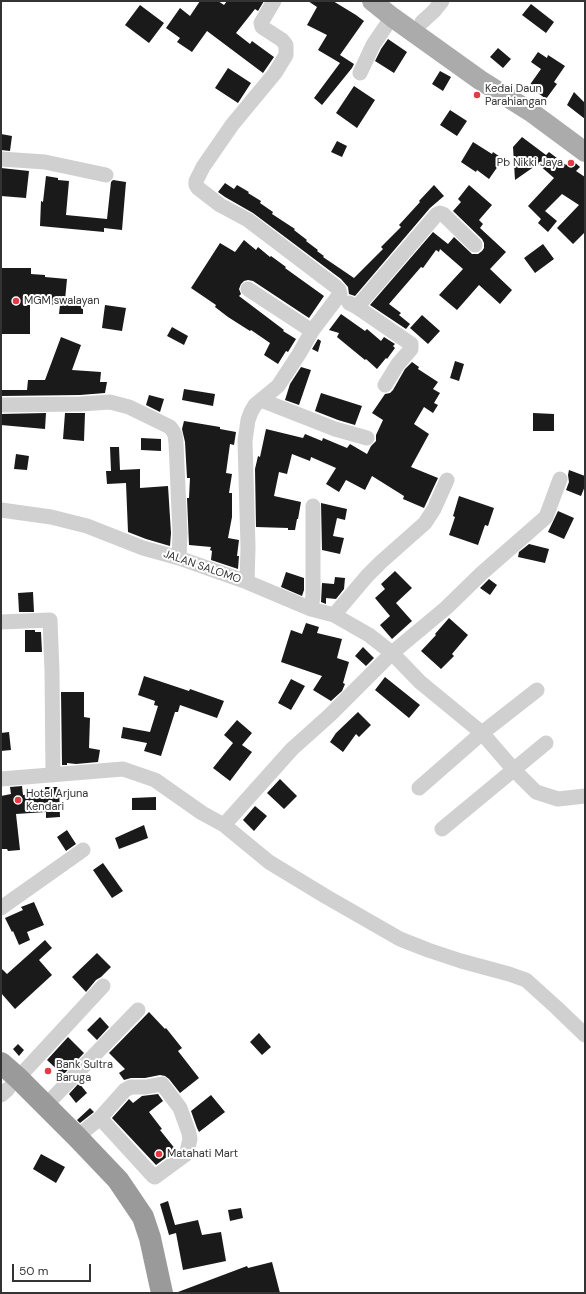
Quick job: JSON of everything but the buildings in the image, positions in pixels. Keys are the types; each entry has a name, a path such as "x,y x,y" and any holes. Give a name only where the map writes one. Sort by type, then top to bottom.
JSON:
{"highway":[{"path":"1,1064 7,1086 108,1190 125,1216 142,1257 149,1293"},
{"path":"7,1086 45,1106 78,1137 118,1180 143,1217 150,1238 162,1293"}],"main road":[{"path":"372,1 422,22 556,114 585,136"},
{"path":"393,9 480,80 531,112 585,152"}],"street":[{"path":"247,582 248,547 246,441 248,420 255,406 278,386 312,331 340,294 335,286 248,220 220,205 196,185 196,181 203,167 232,125 275,73 286,54 286,45 278,37 262,27 261,23 274,1"},
{"path":"422,22 442,1"},
{"path":"360,73 373,45 393,9"},
{"path":"1,159 45,162 106,175"},
{"path":"357,307 436,214 443,214 475,245"},
{"path":"248,289 312,331"},
{"path":"338,298 357,307 411,344 411,349 398,364 385,386"},
{"path":"261,400 335,429 367,438"},
{"path":"1,405 110,402 129,407 170,427 175,435 176,443 180,533 179,558"},
{"path":"224,825 292,749 330,715 392,653 446,608 482,573 546,517 560,479"},
{"path":"334,615 367,576 425,523 434,509 447,480"},
{"path":"311,609 313,596 313,506"},
{"name":"JALAN SALOMO","path":"1,510 32,514 94,528 143,548 179,558 247,582 311,609 334,615 369,635 392,653 420,682 482,733 514,770 536,792 558,799 585,796"},
{"path":"1,622 50,620 53,775"},
{"path":"419,788 482,733 537,690"},
{"path":"442,830 546,743"},
{"path":"1,779 123,769 155,780 202,813 224,825 269,862 400,939 441,955 526,980 558,1008 585,1035"},
{"path":"1,908 83,850"},
{"path":"7,1086 103,986"},
{"path":"45,1106 138,1010"},
{"path":"78,1137 100,1118 128,1088 162,1084 180,1108 190,1139 187,1152 155,1177 100,1118"}],"place":[{"name":"Kedai Daun Parahiangan","path":"477,95"},
{"name":"Pb Nikki Jaya","path":"571,163"},
{"name":"MGM swalayan","path":"16,301"},
{"name":"Hotel Arjuna Kendari","path":"18,800"},
{"name":"Bank Sultra Baruga","path":"48,1071"},
{"name":"Matahati Mart","path":"159,1154"}]}
